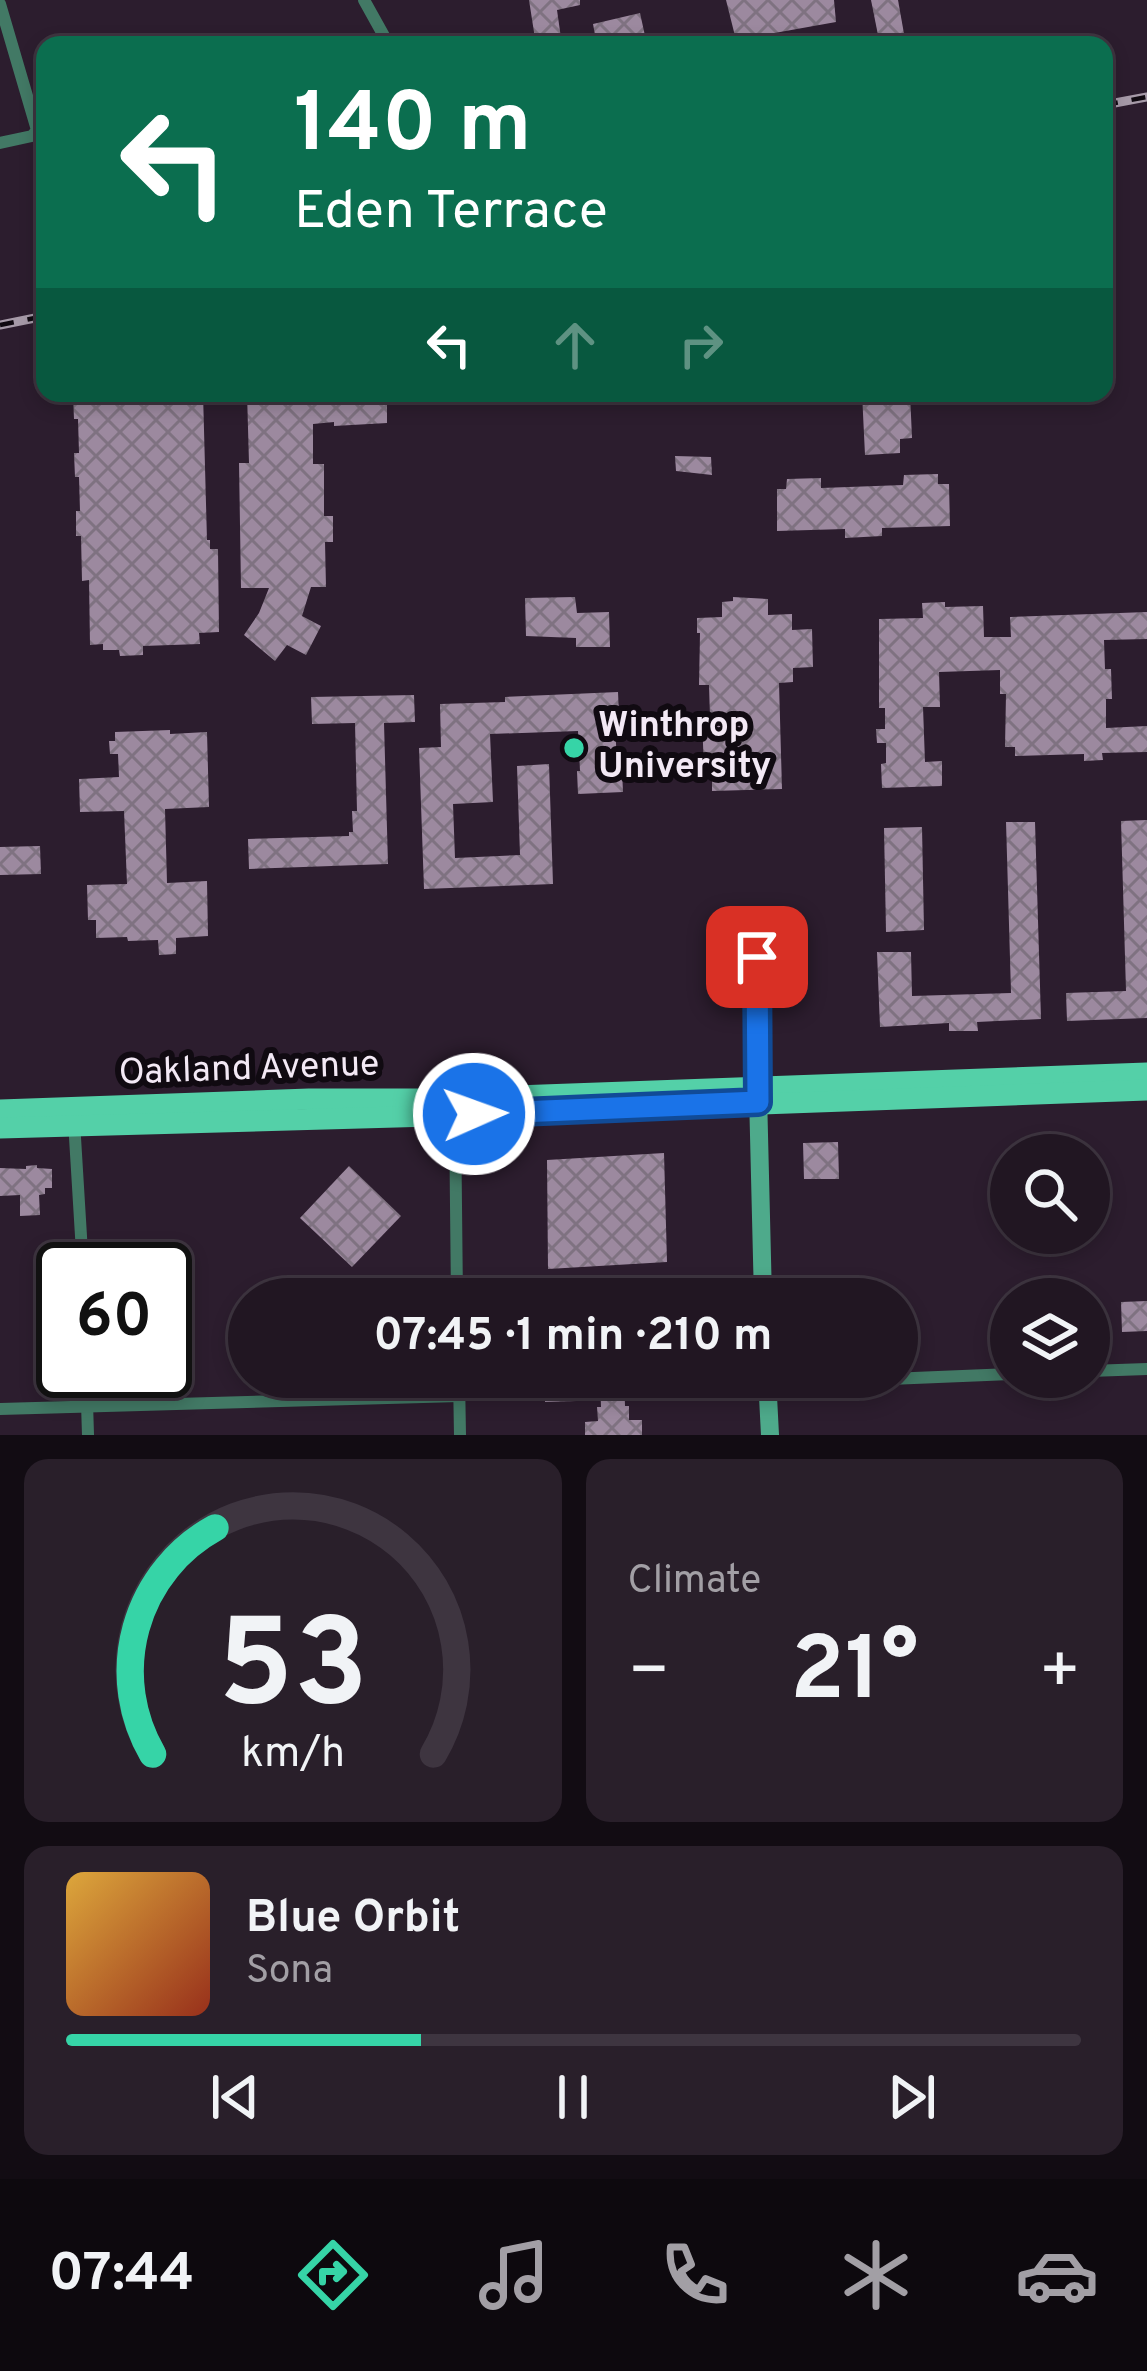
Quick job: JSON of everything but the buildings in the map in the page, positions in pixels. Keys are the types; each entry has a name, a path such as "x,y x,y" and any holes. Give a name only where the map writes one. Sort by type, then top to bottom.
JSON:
{"main road":[{"name":"Oakland Avenue","path":"6,1119 309,1099 455,1106 1147,1072"},
{"name":"Oakland Avenue","path":"758,1094 1147,1090"}],"street":[{"path":"364,0 384,36"},
{"path":"0,4 36,127"},
{"path":"0,143 36,131"},
{"path":"757,957 762,1278"},
{"path":"455,1106 457,1278"},
{"path":"74,1117 81,1242"},
{"path":"1110,1370 1147,1369"},
{"path":"918,1377 990,1375"},
{"path":"88,1398 88,1435"},
{"path":"0,1409 385,1398"},
{"path":"459,1398 460,1435"},
{"path":"769,1398 770,1435"}],"railway":[{"path":"1113,103 1147,97"},
{"path":"0,325 36,318"}],"place":[{"name":"Winthrop University","path":"574,748"}],"route":[{"path":"474,1114 758,1102 757,957"}]}
